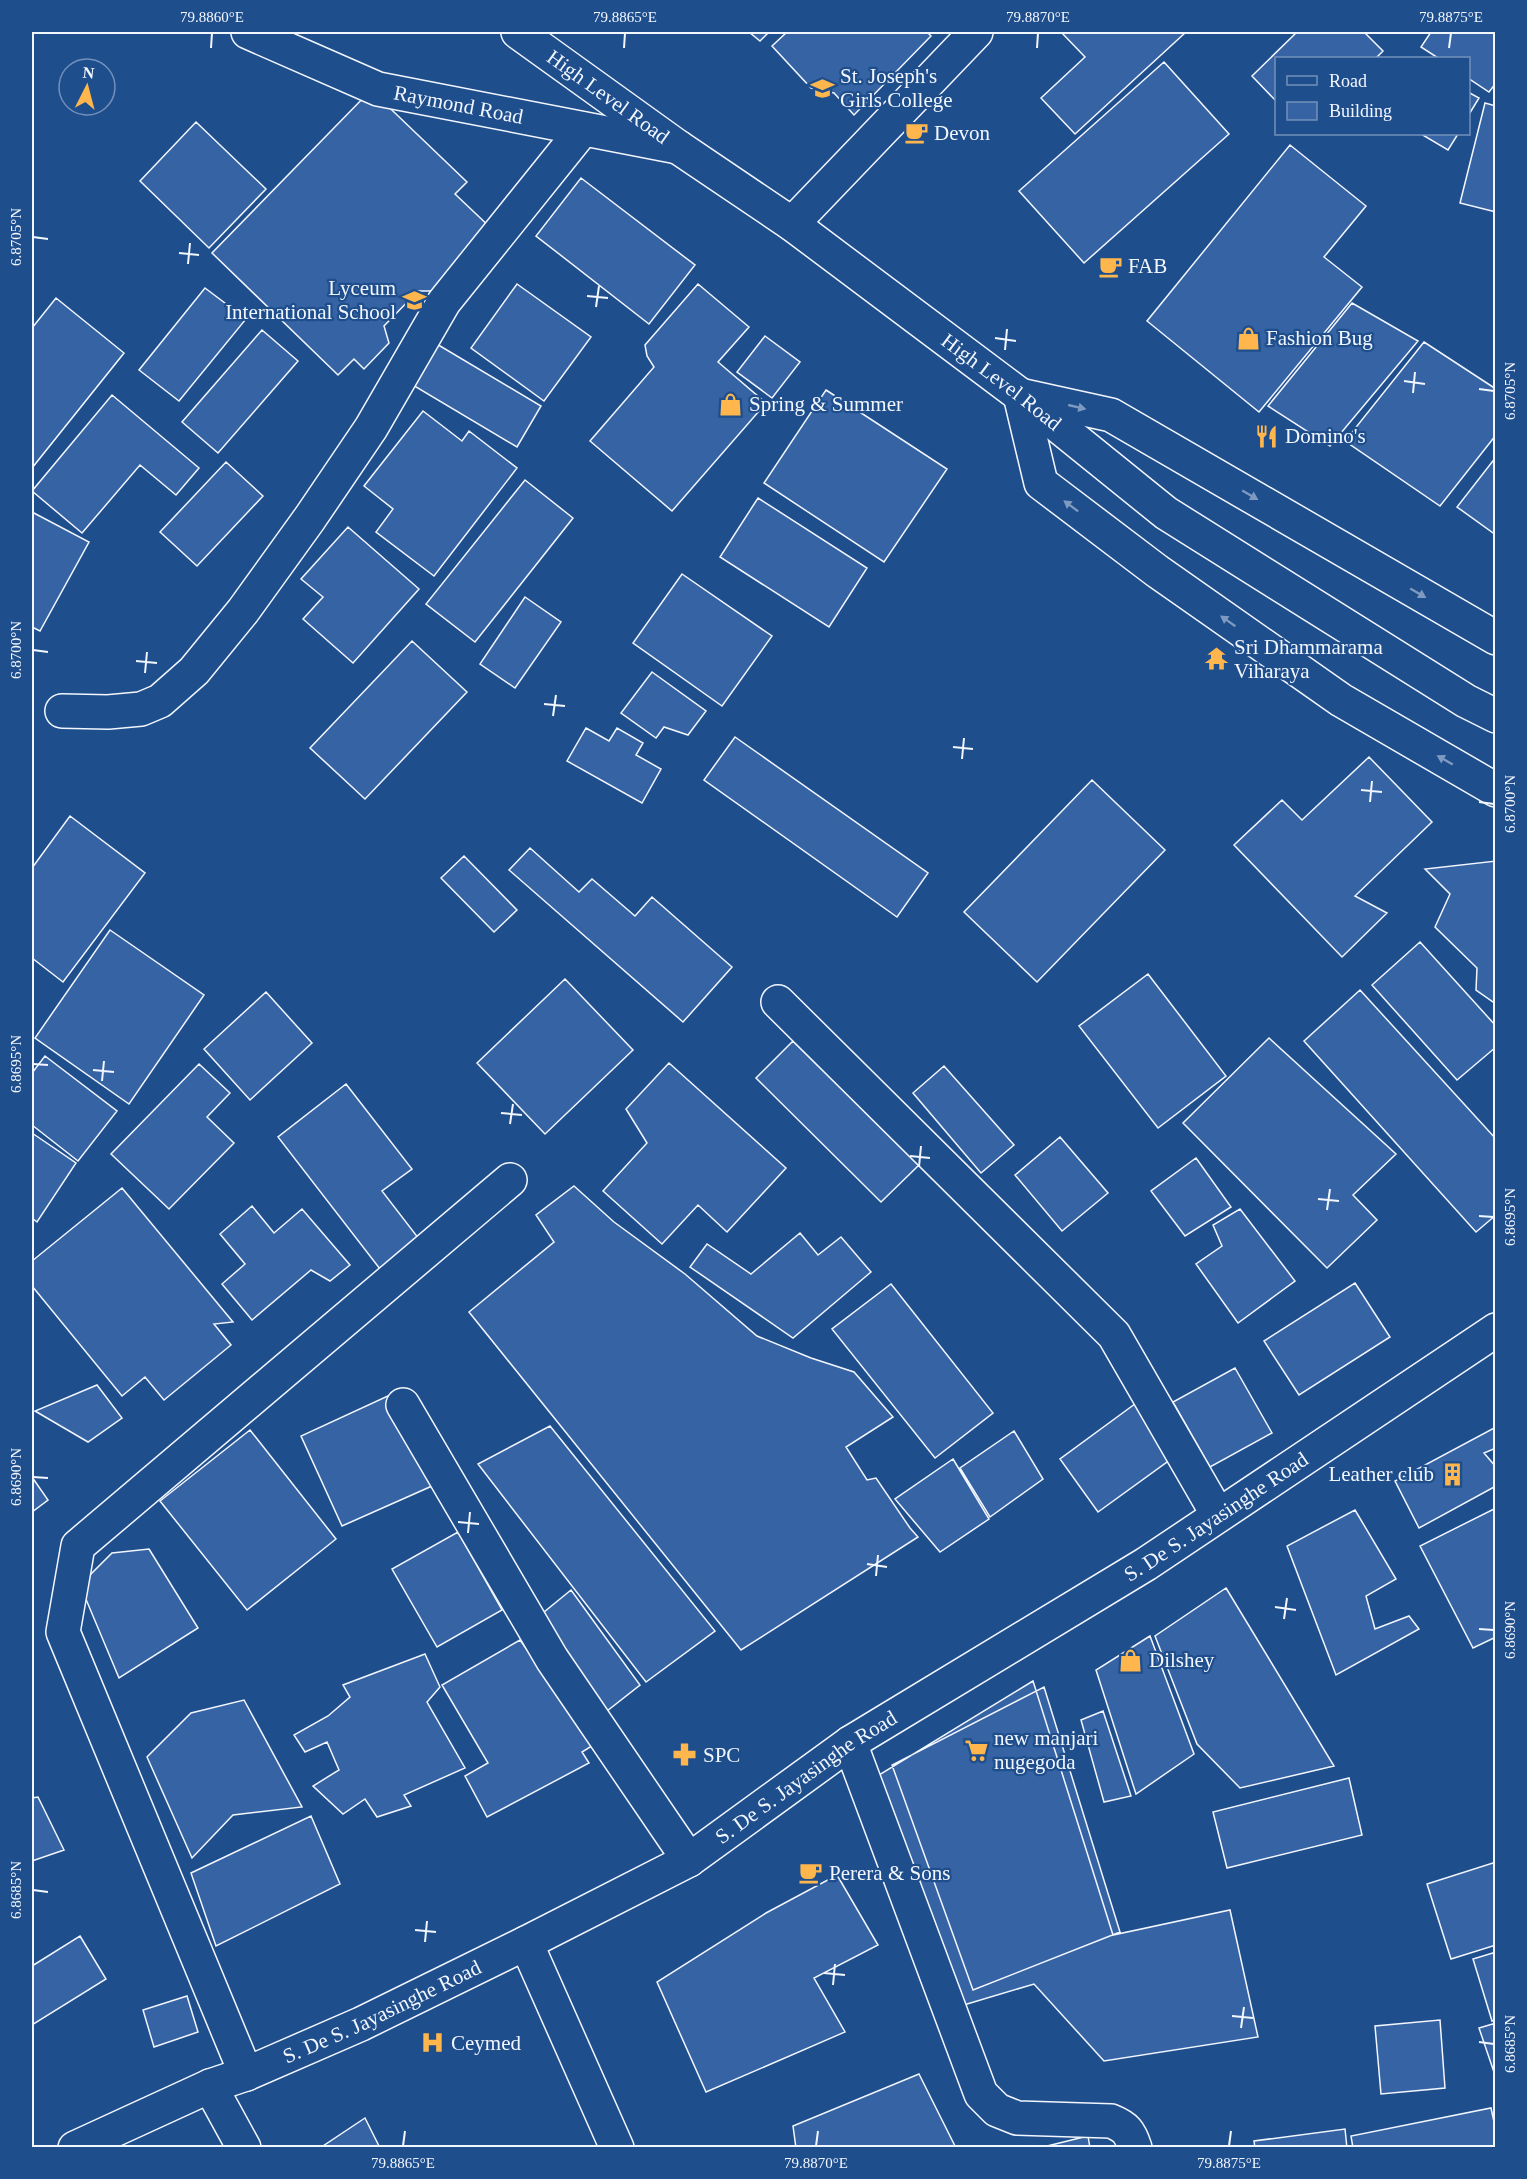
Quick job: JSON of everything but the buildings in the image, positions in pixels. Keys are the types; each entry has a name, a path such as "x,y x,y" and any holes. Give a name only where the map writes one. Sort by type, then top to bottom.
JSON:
{"main road":[{"name":"Raymond Road","path":"248,32 378,89 678,147"},
{"name":"High Level Road","path":"518,32 678,147 792,224 1020,395 1166,513 1466,701 1496,716"},
{"path":"792,224 976,32"},
{"path":"62,711 108,712 141,709 160,701 194,671 243,611 328,491 370,428 444,302 583,129"},
{"path":"1496,638 1111,415 1020,395 1041,483 1157,571 1341,700 1496,790"},
{"path":"778,1002 1114,1335 1218,1515"},
{"path":"246,2074 63,1632 78,1546 510,1180"},
{"name":"S. De S. Jayasinghe Road","path":"75,2148 210,2086 246,2074 361,2024 526,1944 689,1860 850,1743 1146,1564 1496,1330"},
{"path":"403,1405 552,1659 689,1860"},
{"path":"850,1743 981,2094 996,2110 1017,2118 1111,2121 1122,2125 1130,2133 1134,2148"},
{"path":"526,1944 617,2148"},
{"path":"210,2086 244,2148"}],"place":[{"name":"St. Joseph's Girls College","path":"822,88"},
{"name":"Devon","path":"916,133"},
{"name":"FAB","path":"1110,266"},
{"name":"Lyceum International School","path":"414,300"},
{"name":"Fashion Bug","path":"1248,338"},
{"name":"Spring & Summer","path":"731,404"},
{"name":"Domino's","path":"1267,436"},
{"name":"Sri Dhammarama Viharaya","path":"1216,659"},
{"name":"Leather club","path":"1452,1474"},
{"name":"Dilshey","path":"1131,1660"},
{"name":"new manjari nugegoda","path":"976,1750"},
{"name":"SPC","path":"685,1755"},
{"name":"Perera & Sons","path":"811,1873"},
{"name":"Ceymed","path":"433,2043"}]}
